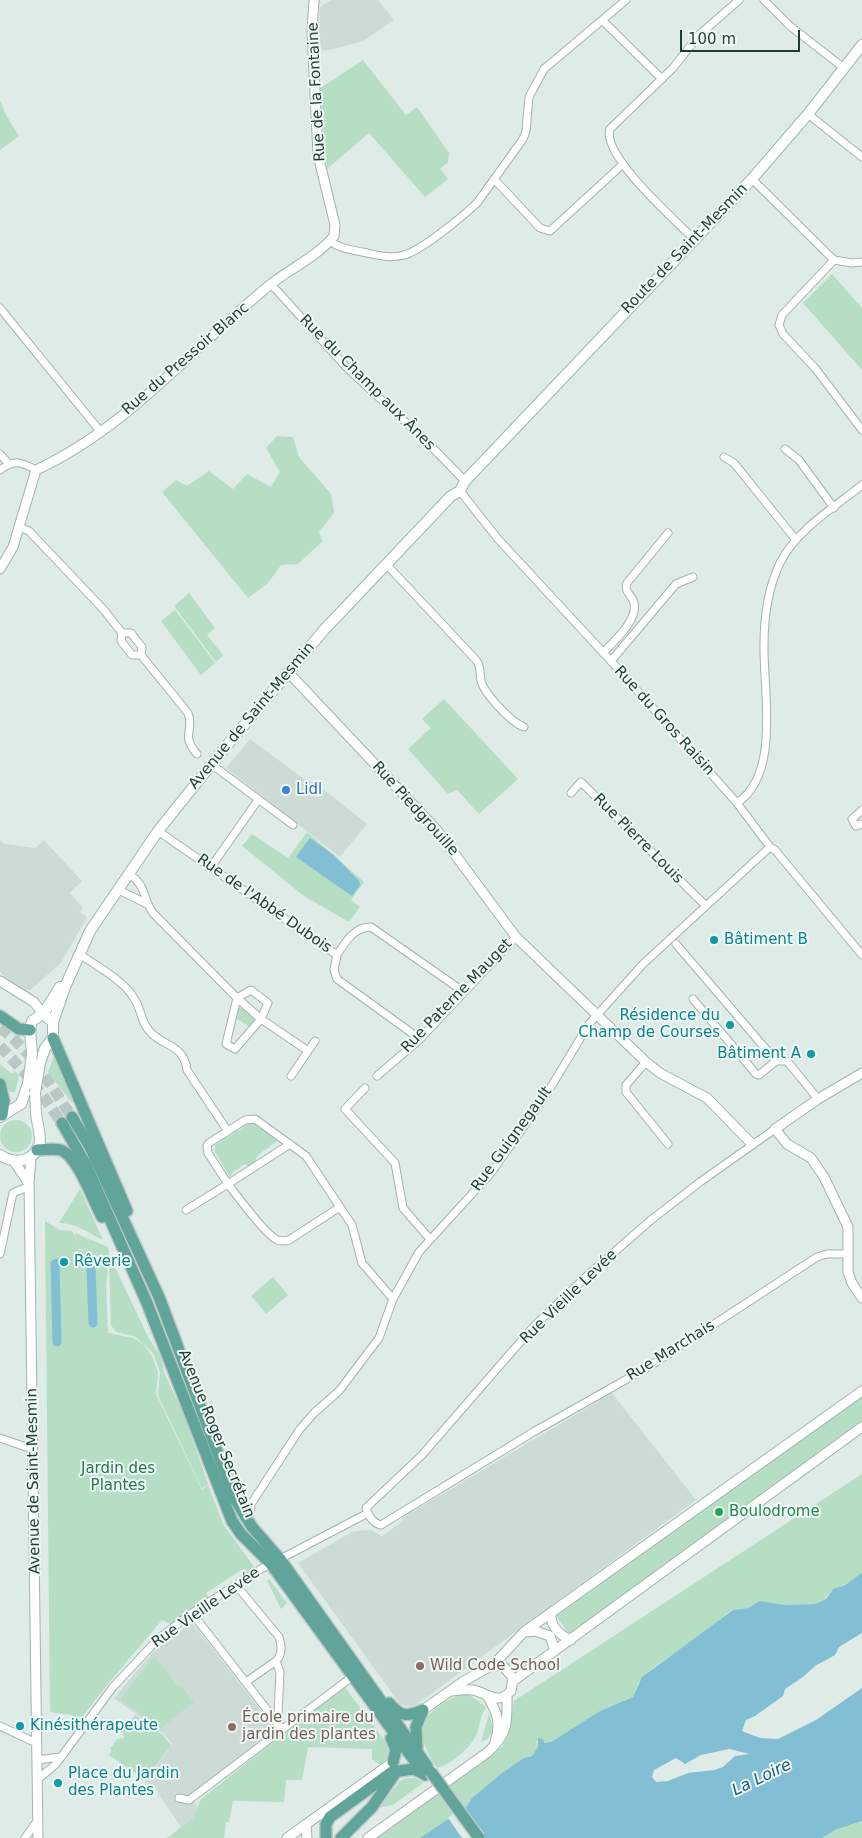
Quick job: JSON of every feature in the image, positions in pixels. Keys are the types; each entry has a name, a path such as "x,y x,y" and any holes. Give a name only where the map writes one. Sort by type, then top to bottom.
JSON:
{"main road":[{"name":"Route de Saint-Mesmin","path":"499,444 752,179 808,114 844,68 859,57 862,45"},
{"name":"Avenue de Saint-Mesmin","path":"34,1153 41,1133 36,1119 35,1093 40,1063 45,1048 53,1038 53,1022 74,965 90,931 158,831 288,672 499,444"},
{"path":"1,1116 17,1109 25,1098 32,1054 30,1030 32,1021 43,1014 74,965"},
{"path":"43,1014 53,1022"},
{"path":"0,1016 19,1029 30,1030"},
{"path":"53,1038 84,1114 120,1192 159,1297"},
{"path":"0,1084 4,1101 1,1116"},
{"name":"Avenue Roger Secrétain","path":"427,1774 353,1676 275,1562 235,1499 159,1297 90,1147 67,1120 147,1303 232,1521 241,1534 275,1562 352,1662 417,1752 427,1774"},
{"path":"5,1159 61,1150 72,1160 147,1303"},
{"path":"352,1662 401,1715 408,1716 423,1710"},
{"path":"341,1838 372,1808 395,1766 395,1745 365,1693"},
{"path":"417,1752 416,1727 423,1710"},
{"path":"395,1766 427,1774 479,1838"},
{"path":"326,1838 326,1824 330,1818 395,1766"},
{"path":"427,1774 470,1838"}],"street":[{"name":"Rue de la Fontaine","path":"314,0 312,31 318,156 335,226 334,236 330,241"},
{"path":"330,241 345,248 386,257 410,253 468,211 494,179 524,135 529,96 544,69 626,0"},
{"path":"694,239 622,165 608,139 610,129 662,79 699,35 739,0"},
{"path":"764,0 790,26 844,68"},
{"path":"603,21 662,79"},
{"path":"808,114 862,157"},
{"path":"494,179 540,228 550,232 622,165"},
{"path":"752,179 834,260 852,263 862,262"},
{"name":"Rue du Pressoir Blanc","path":"36,470 68,454 141,402 271,284 330,241"},
{"path":"834,260 782,315 779,325 783,334 815,368 862,430"},
{"name":"Rue du Champ aux Ânes","path":"271,284 348,368 427,442 462,486"},
{"path":"0,308 100,431"},
{"path":"785,449 799,460 834,508"},
{"path":"0,454 8,464"},
{"path":"724,457 734,463 796,540"},
{"path":"0,470 8,464 22,462 36,470 10,554 0,569"},
{"path":"737,803 750,790 764,762 767,734 764,642 767,608 780,563 796,540 862,485"},
{"name":"Rue du Gros Raisin","path":"462,486 498,539 612,662 737,803 767,840 770,847 775,850 800,879 862,955"},
{"path":"19,527 29,531 104,610 122,633 121,641 132,655 141,655"},
{"path":"603,653 633,617 635,605 626,587 627,583 668,533"},
{"path":"386,564 476,660 480,668 484,688 516,724 524,727"},
{"path":"612,662 676,584 693,577"},
{"path":"122,633 131,633 142,647 141,655 188,713 190,721 188,741 197,754"},
{"name":"Rue Piedgrouille","path":"288,672 436,829 516,936 559,980 598,1014 646,1062 660,1073 707,1098 752,1144"},
{"path":"211,764 293,824"},
{"name":"Rue Pierre Louis","path":"571,793 581,782 705,905"},
{"path":"211,867 258,800"},
{"path":"862,810 852,819 856,826 862,824"},
{"name":"Rue de l'Abbé Dubois","path":"158,831 337,955 353,934 362,929 371,928 464,992"},
{"name":"Rue Guignegault","path":"249,1522 251,1504 300,1429 314,1413 338,1392 379,1338 393,1299 410,1266 429,1238 491,1173 546,1095 573,1048 598,1014 642,964 770,847"},
{"path":"129,874 140,882 147,904"},
{"path":"118,890 147,904 237,998 261,1019 308,1051"},
{"name":"Rue Paterne Mauget","path":"377,1076 420,1039 516,936"},
{"path":"676,944 776,1061"},
{"path":"79,954 128,989 136,1001 148,1029 182,1053 186,1059 187,1070 227,1130"},
{"path":"337,955 334,970 337,979 420,1039"},
{"path":"0,980 10,989 34,1002 43,1014"},
{"path":"251,990 268,1003 261,1019 235,1049 226,1044 237,998 251,990"},
{"path":"693,999 756,1074 759,1075 776,1061 787,1061 818,1099"},
{"path":"291,1076 315,1041"},
{"path":"646,1062 626,1085 626,1092 668,1144"},
{"name":"Rue Vieille Levée","path":"62,1756 113,1687 146,1649 192,1613 236,1585 275,1562 368,1513 366,1508 422,1456 541,1319 651,1220 752,1144 818,1099 862,1073"},
{"path":"365,1088 345,1109 395,1163 403,1208 429,1238"},
{"path":"342,1120 349,1114"},
{"path":"340,1207 289,1240 278,1240 244,1205 208,1153 206,1146 227,1130 248,1118 255,1119 306,1156 340,1207 352,1226 362,1263 393,1299"},
{"path":"775,1129 788,1144 811,1158 824,1177 848,1227 848,1272 852,1283 862,1298"},
{"path":"186,1210 290,1144"},
{"name":"Avenue de Saint-Mesmin","path":"34,1153 30,1185 38,1779"},
{"path":"0,1254 13,1193 30,1185 5,1159"},
{"name":"Rue Marchais","path":"368,1513 376,1524 381,1525 535,1431 650,1366 817,1257 827,1254 848,1254"},
{"path":"423,1710 450,1691 493,1666 524,1632 862,1391"},
{"path":"368,1838 493,1747 504,1733 507,1695 513,1681 862,1427"},
{"path":"0,1438 26,1447 33,1446"},
{"path":"235,1499 251,1504"},
{"path":"236,1585 279,1637 280,1654 276,1661 246,1682"},
{"path":"192,1613 282,1728"},
{"path":"551,1613 552,1623 557,1630 571,1640"},
{"path":"524,1632 546,1634 554,1642 555,1651"},
{"path":"274,1719 278,1715 280,1672 276,1661"},
{"path":"493,1666 504,1667 508,1670 513,1681"},
{"path":"483,1672 479,1681 500,1723 493,1747"},
{"path":"179,1798 189,1800 353,1676"},
{"path":"450,1691 466,1690 498,1699 507,1695"},
{"path":"0,1726 32,1742 37,1741"},
{"path":"37,1760 62,1756"},
{"path":"38,1838 38,1779 62,1756"},
{"path":"287,1838 395,1766"},
{"path":"26,1838 37,1821"},
{"path":"306,1825 307,1838"}],"shaded area":[{"path":"331,0 378,0 394,20 363,41 330,50 318,51 320,7"},
{"path":"250,739 304,779 317,784 367,824 340,857 226,768"},
{"path":"0,840 4,844 35,848 44,840 82,881 70,893 83,908 80,912 87,917 61,963 29,991 13,984 0,972"},
{"path":"612,1393 696,1500 417,1704 410,1707 400,1704 298,1563 354,1531 371,1530 382,1536 403,1521 402,1518"},
{"path":"192,1622 275,1729 188,1796 198,1806 198,1809 194,1817 181,1827 155,1788 145,1782 172,1744 164,1734 114,1698 152,1653"}],"green space":[{"path":"363,60 406,115 417,107 449,153 448,162 440,169 448,179 425,197 369,133 327,169 319,89"},
{"path":"0,100 6,115 19,136 0,150"},
{"path":"832,274 862,308 862,370 803,303"},
{"path":"277,436 293,437 299,457 331,494 334,513 319,532 323,541 298,564 281,565 268,583 248,598 162,492 176,480 187,486 209,471 233,489 247,474 271,487 280,472 266,448"},
{"path":"189,593 215,628 207,635 223,655 216,662 174,606"},
{"path":"175,610 215,663 201,675 161,621"},
{"path":"444,699 518,779 479,814 457,790 448,794 408,749 431,728 422,719"},
{"path":"307,832 364,882 351,900 360,907 349,922 304,896 242,846 252,834 288,858"},
{"path":"239,1008 243,1008 255,1020 251,1028 236,1018"},
{"path":"54,1056 57,1057 72,1096 72,1103 48,1072"},
{"path":"0,1064 12,1074 15,1071 19,1076 15,1092 10,1092 0,1076"},
{"path":"16,1120 22,1121 27,1125 31,1130 31,1142 27,1147 22,1151 16,1152 10,1151 5,1147 1,1142 0,1136 1,1130 5,1125 10,1121"},
{"path":"253,1122 277,1141 258,1155 254,1164 250,1167 245,1164 234,1171 230,1177 215,1152 215,1145 244,1127 246,1123"},
{"path":"80,1189 103,1240 77,1227 59,1223"},
{"name":"Jardin des Plantes","path":"45,1221 60,1230 72,1231 76,1238 75,1233 108,1247 110,1261 106,1261 108,1273 106,1284 108,1333 133,1338 143,1344 152,1356 158,1372 156,1394 202,1490 208,1485 223,1524 255,1568 246,1574 243,1569 206,1593 209,1598 170,1624 162,1620 79,1721 71,1715 50,1712"},
{"path":"112,1261 149,1339 161,1357 165,1375 183,1412 208,1484 202,1489 158,1395 160,1372 153,1353 136,1337 116,1332 111,1325 109,1262"},
{"path":"273,1277 288,1295 266,1314 251,1296"},
{"path":"862,1396 862,1421 570,1635 556,1616"},
{"path":"862,1474 862,1573 860,1577 831,1591 825,1599 815,1604 786,1605 760,1601 748,1608 732,1610 692,1642 655,1666 639,1682 633,1697 600,1711 551,1742 536,1741 538,1747 532,1756 519,1761 472,1798 466,1807 420,1838 377,1838 502,1747 509,1733 514,1701"},
{"path":"269,1579 287,1603 281,1609 267,1580"},
{"path":"155,1656 178,1687 181,1685 194,1702 161,1728 120,1699"},
{"path":"344,1686 391,1749 390,1756 380,1765 372,1759 372,1749 308,1747 302,1780 286,1780 284,1802 233,1801 229,1822 226,1822 224,1838 167,1838 194,1817 201,1799"},
{"path":"468,1694 486,1707 477,1733 471,1744 461,1754 449,1763 437,1768 424,1743 423,1728 426,1720 431,1713 446,1701 456,1696"},
{"path":"489,1714 492,1723 491,1735 481,1742"},
{"path":"135,1715 162,1734 171,1745 145,1780 109,1755 112,1750 110,1749 117,1739 124,1738 123,1731"},
{"path":"416,1778 423,1783 393,1805 378,1808 401,1780"},
{"path":"862,1821 862,1838 822,1838 835,1830"}],"water":[{"path":"310,838 334,855 359,881 360,885 352,896 296,857"},
{"name":"La Loire","path":"862,1573 862,1633 839,1647 835,1655 815,1666 785,1689 783,1696 755,1716 746,1720 742,1731 760,1738 778,1739 816,1720 862,1688 862,1821 835,1830 822,1838 420,1838 466,1807 472,1798 501,1774 522,1759 532,1756 538,1747 538,1738 543,1739 544,1743 551,1742 600,1711 633,1697 642,1677 733,1610 748,1608 760,1601 786,1605 815,1604 826,1599 833,1589 845,1585","holes":["729,1749 750,1754 735,1756 723,1767 714,1770 688,1773 668,1781 656,1782 652,1777 654,1770 676,1758 685,1764 701,1755"]}],"pier":[{"path":"462,1806 485,1838 462,1838 448,1818"}],"waterway":[{"path":"57,1263 55,1264 57,1342"},
{"path":"91,1268 93,1323"}],"tunnel":[{"path":"0,1028 31,1057 72,1117"},
{"path":"0,1046 33,1082 62,1123"}],"place":[{"name":"Lidl","path":"286,790"},
{"name":"Bâtiment B","path":"714,940"},
{"name":"Résidence du Champ de Courses","path":"730,1025"},
{"name":"Bâtiment A","path":"811,1054"},
{"name":"Rêverie","path":"64,1262"},
{"name":"Boulodrome","path":"719,1512"},
{"name":"Wild Code School","path":"420,1666"},
{"name":"Kinésithérapeute","path":"20,1726"},
{"name":"École primaire du jardin des plantes","path":"232,1727"},
{"name":"Place du Jardin des Plantes","path":"58,1783"}]}
